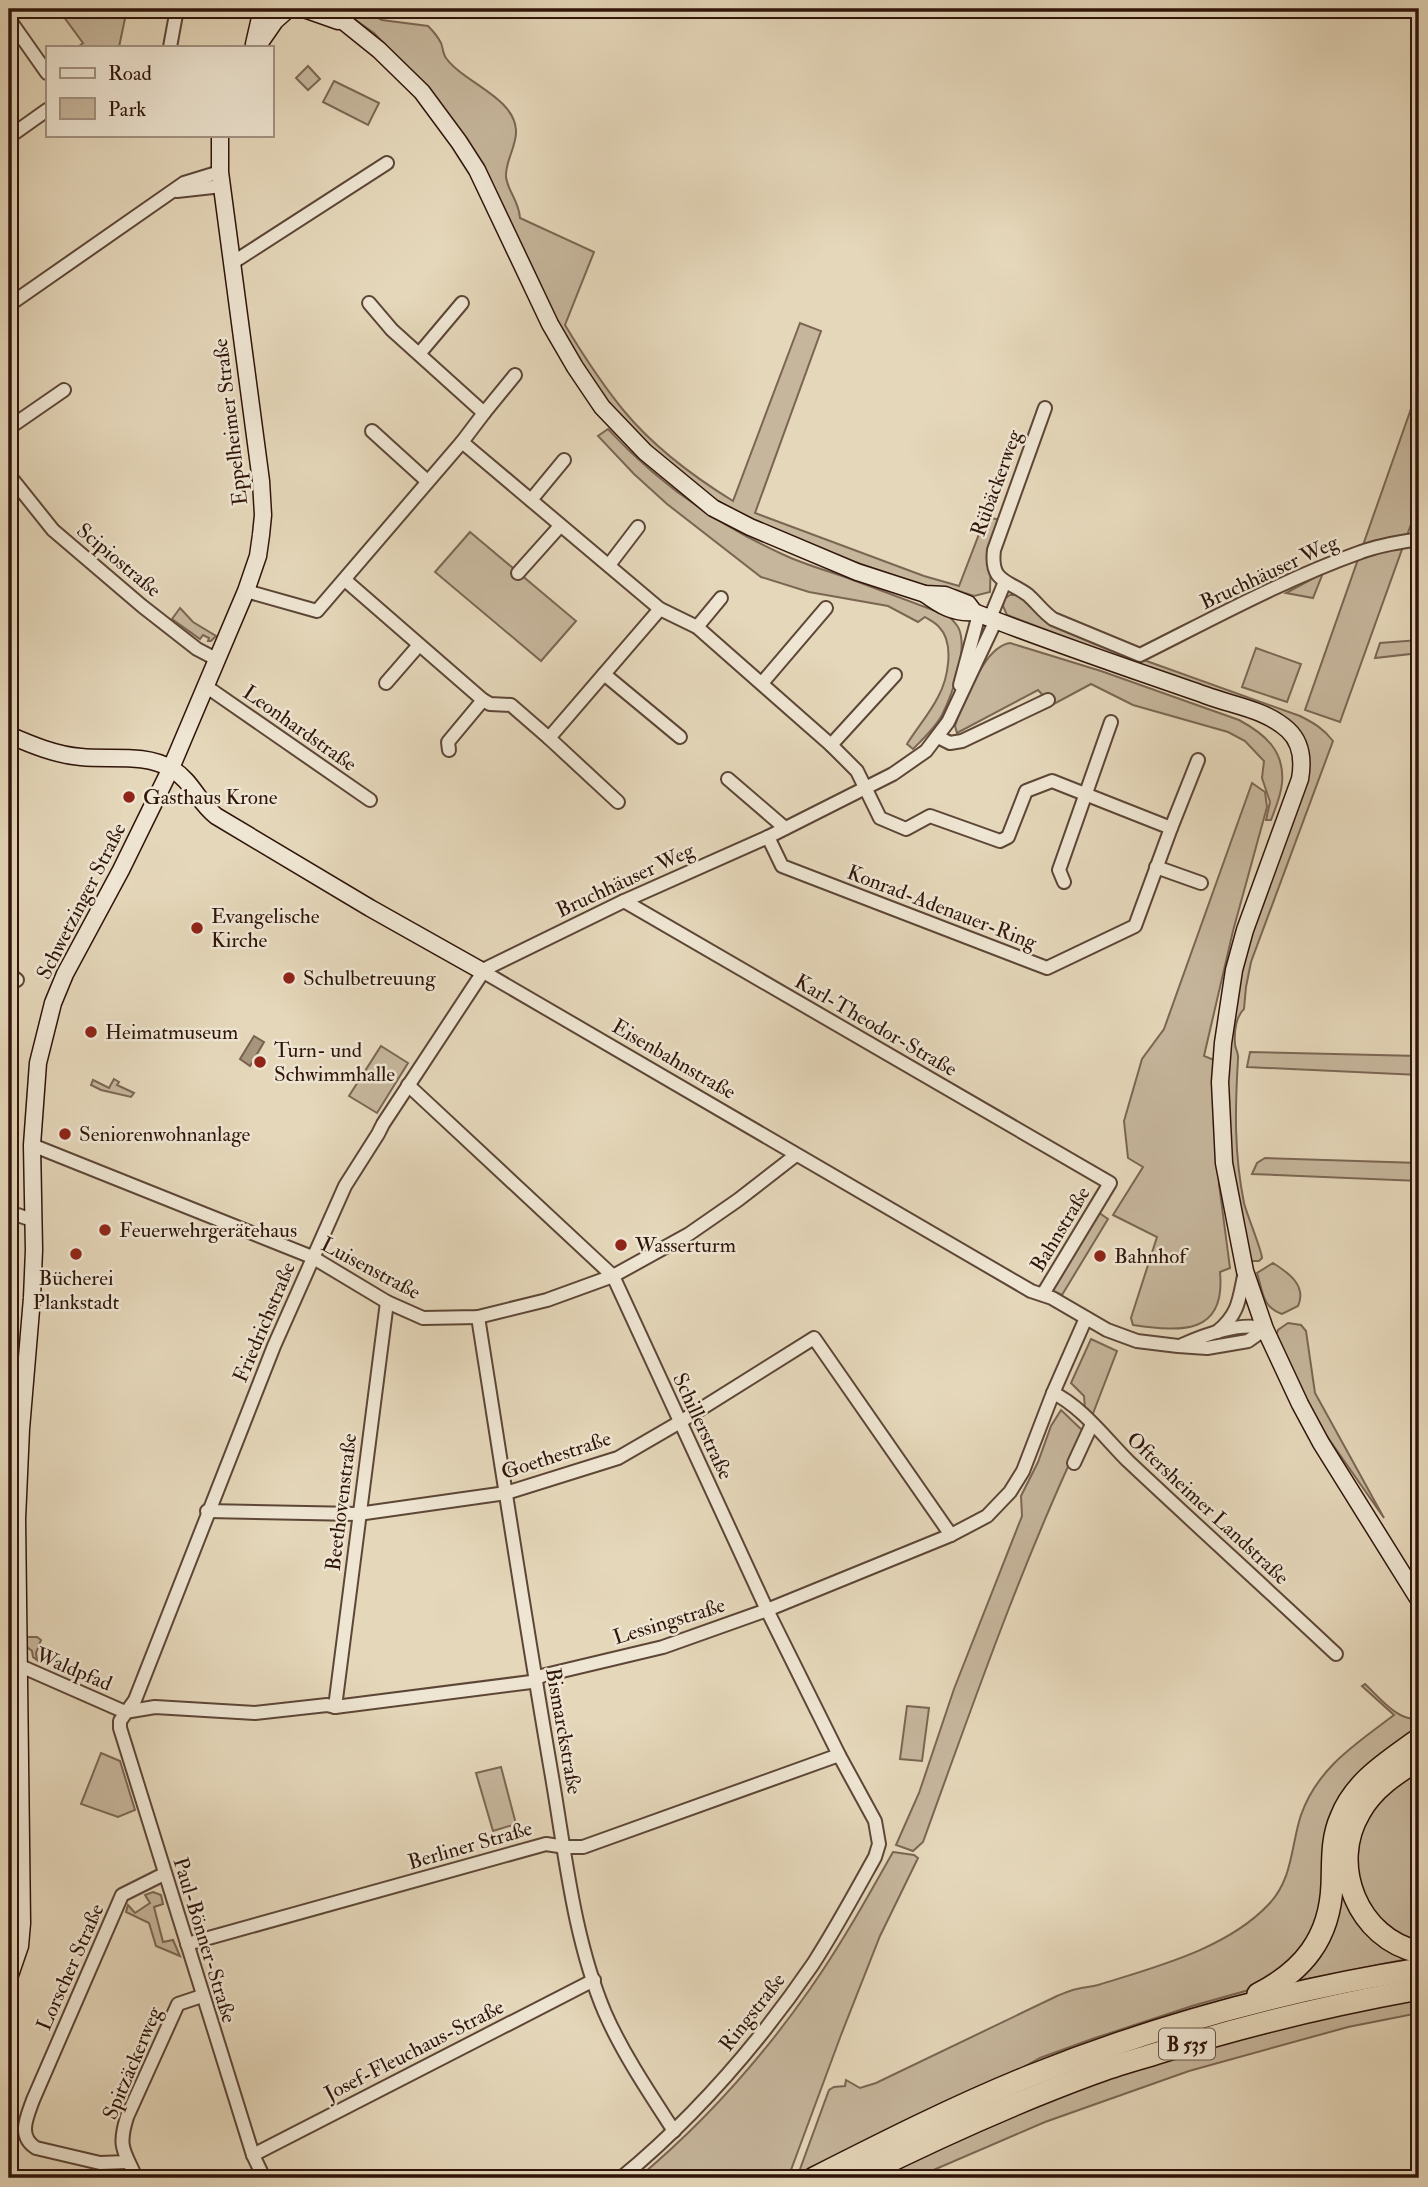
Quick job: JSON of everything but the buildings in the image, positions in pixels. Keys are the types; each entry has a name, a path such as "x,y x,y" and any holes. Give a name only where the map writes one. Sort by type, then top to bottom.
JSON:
{"highway":[{"name":"B 535","path":"1218,2012 1281,1981 1308,1957 1319,1940 1329,1908 1333,1845 1341,1815 1361,1783 1419,1739"},
{"path":"1419,1759 1383,1783 1368,1800 1354,1822 1347,1855 1349,1884 1369,1922 1389,1940 1419,1952"},
{"name":"B 535","path":"814,2178 913,2127 1031,2076 1218,2012 1419,1969"},
{"name":"B 535","path":"856,2178 1007,2108 1098,2072 1235,2029 1320,2008 1419,1989"}],"street":[{"path":"170,46 177,9"},
{"path":"255,46 262,9"},
{"path":"304,9 344,23"},
{"path":"328,9 379,50 422,92 459,142 477,170 562,345 602,407 645,452 713,508 737,521 845,567 925,594 945,595 968,604 985,616"},
{"path":"256,46 284,10"},
{"path":"9,19 46,72"},
{"path":"9,137 46,111"},
{"name":"Eppelheimer Straße","path":"171,768 246,592 258,556 263,514 261,481 221,179 220,136"},
{"path":"232,264 387,163"},
{"path":"9,305 184,183 195,178 221,179"},
{"path":"369,303 392,330 484,413"},
{"path":"419,354 462,303"},
{"path":"246,592 317,611 515,375"},
{"path":"9,429 64,390"},
{"name":"Rübäckerweg","path":"1004,583 994,571 994,550 1045,408"},
{"path":"372,431 427,481"},
{"path":"461,442 660,609 697,627 762,682 857,771 880,818 906,829 930,816 1000,841 1007,837 1026,791 1052,781 1171,828"},
{"path":"531,500 564,460"},
{"name":"Scipiostraße","path":"9,475 53,530 151,613 197,649 218,660"},
{"path":"518,573 560,526"},
{"path":"609,565 638,527"},
{"name":"Bruchhäuser Weg","path":"482,971 624,901 768,837 865,789 919,757 938,737 952,713 985,616 1004,583 1019,589 1053,619 1140,654 1270,591 1363,551 1419,539"},
{"path":"345,580 483,701 511,705 618,802"},
{"path":"925,594 940,605 961,614 985,616 1210,697 1257,711 1273,718 1291,732 1296,740 1302,756 1302,767 1234,970 1223,1043 1220,1118 1224,1164 1245,1271 1265,1329 1321,1443 1419,1600"},
{"path":"697,627 721,598"},
{"path":"762,682 826,608"},
{"path":"549,738 660,609"},
{"path":"386,683 419,645"},
{"path":"604,674 680,737"},
{"path":"831,745 895,675"},
{"name":"Leonhardstraße","path":"207,687 370,800"},
{"path":"938,737 950,743 962,741 1048,700"},
{"path":"449,750 448,743 483,701"},
{"path":"1064,883 1059,870 1111,722"},
{"path":"9,735 65,755 148,760 171,768"},
{"name":"Konrad-Adenauer-Ring","path":"768,837 782,866 1047,968 1135,926 1198,760"},
{"name":"Eisenbahnstraße","path":"171,768 191,783 208,810 216,816 1031,1291 1042,1294 1107,1330 1137,1341 1208,1348 1248,1341 1265,1329"},
{"name":"Schwetzinger Straße","path":"9,1978 20,1946 22,1923 13,1663 21,1429 32,1298 32,1145 38,1063 53,1003 75,954 121,870 171,768"},
{"path":"728,779 785,828"},
{"path":"1156,867 1201,883"},
{"name":"Karl-Theodor-Straße","path":"624,901 1110,1183"},
{"name":"Friedrichstraße","path":"125,1712 135,1700 274,1346 345,1186 482,971"},
{"name":"Schillerstraße","path":"408,1085 613,1276 767,1610 875,1821 879,1844"},
{"name":"Luisenstraße","path":"32,1145 312,1257 387,1302 423,1318 478,1317 547,1300 613,1276 689,1234 796,1155"},
{"name":"Bahnstraße","path":"1042,1294 1110,1183"},
{"path":"9,1212 33,1220"},
{"path":"1215,1334 1229,1322 1238,1308 1245,1271"},
{"name":"Beethovenstraße","path":"335,1707 387,1302"},
{"name":"Bismarckstraße","path":"478,1317 576,1916 606,2014 646,2088 674,2131"},
{"name":"Lessingstraße","path":"125,1712 155,1707 255,1713 327,1705 335,1707 531,1682 541,1676 663,1647 767,1610 951,1535 987,1516 1010,1492 1023,1471 1086,1318"},
{"path":"1178,1346 1248,1326 1265,1329"},
{"name":"Goethestraße","path":"208,1511 358,1514 506,1493 618,1458 814,1338 951,1535"},
{"name":"Oftersheimer Landstraße","path":"1053,1393 1092,1424 1336,1654"},
{"path":"1074,1462 1092,1424"},
{"name":"Waldpfad","path":"13,1663 125,1712"},
{"name":"Paul-Bönner-Straße","path":"125,1712 120,1728 202,1996 253,2155 264,2178"},
{"name":"Berliner Straße","path":"187,1944 547,1844 583,1847 839,1755"},
{"name":"Ringstraße","path":"621,2178 674,2131 731,2070 784,2003 814,1962 841,1917 879,1844"},
{"name":"Lorscher Straße","path":"127,2162 100,2163 36,2148 24,2137 24,2130 33,2100 122,1895 164,1874"},
{"name":"Josef-Fleuchaus-Straße","path":"253,2155 594,1980"},
{"name":"Spitzäckerweg","path":"127,2162 122,2147 122,2134 178,2004 202,1996"},
{"path":"127,2162 136,2178"}],"green space":[{"path":"58,9 127,9 119,46 79,46 83,43"},
{"path":"340,9 361,9 382,20 428,26 454,67 507,108 516,130 506,177 520,218 594,252 565,325 616,401 661,449 733,501 800,323 821,331 755,513 924,576 959,586 986,516 1002,521 991,551 990,592 974,596 956,590 954,596 811,547 765,527 681,477 627,428 568,351 480,165 401,62 374,33"},
{"path":"308,66 320,79 308,90 296,78"},
{"path":"334,81 379,103 368,125 323,102"},
{"path":"1419,386 1419,502 1340,722 1305,710"},
{"path":"608,429 667,484 734,529 799,561 949,616 958,627 962,649 950,696 933,729 913,749 907,744 935,703 947,671 947,642 938,626 925,617 918,622 888,606 809,592 761,577 667,504 634,474 598,436"},
{"path":"470,532 576,621 541,661 435,572"},
{"path":"1323,573 1313,598 1286,593"},
{"path":"1010,595 1018,595 1141,659 1300,716 1326,733 1333,741 1251,962 1244,1009 1235,1029 1238,1057 1238,1166 1244,1203 1262,1258 1259,1261 1251,1261 1229,1159 1228,1066 1238,985 1303,740 1203,689 1007,615 1003,606 1004,599"},
{"path":"180,608 193,622 216,636 211,641 203,635 200,639 172,619"},
{"path":"1419,640 1419,653 1375,658 1380,643"},
{"path":"1010,643 1101,671 1239,720 1257,731 1277,753 1282,772 1280,793 1271,820 1266,820 1270,802 1262,778 1264,761 1245,741 1228,732 1133,705 1091,684 1052,705 1038,690 957,733 955,726 958,717 978,673 992,653"},
{"path":"1256,648 1301,664 1287,702 1242,687"},
{"path":"1252,783 1265,792 1267,807 1233,931 1204,1056 1214,1060 1219,1184 1230,1268 1220,1272 1220,1293 1216,1308 1208,1318 1197,1325 1168,1329 1133,1325 1131,1318 1157,1237 1113,1215 1143,1167 1128,1158 1124,1121 1142,1059 1164,1029"},
{"path":"381,1046 408,1063 377,1113 349,1096"},
{"path":"1250,1052 1419,1056 1419,1075 1247,1067"},
{"path":"114,1079 119,1082 117,1085 134,1093 131,1097 91,1085 93,1080 109,1088"},
{"path":"1265,1158 1419,1163 1419,1181 1252,1174 1257,1163"},
{"path":"1098,1212 1108,1219 1062,1295 1049,1289"},
{"path":"1273,1263 1295,1281 1300,1292 1298,1306 1282,1314 1267,1303 1257,1273"},
{"path":"1288,1323 1301,1325 1306,1331 1315,1393 1384,1518 1324,1432 1293,1377 1276,1336 1278,1330"},
{"path":"1091,1339 1117,1351 1092,1416 1085,1409 1084,1396 1071,1383"},
{"path":"1061,1410 1084,1432 1039,1533 923,1842 913,1851 896,1845 919,1793 954,1689 1022,1516 1021,1496 1038,1462 1051,1426"},
{"path":"26,1637 37,1637 41,1640 36,1653 37,1660 27,1647"},
{"path":"1365,1684 1397,1713 1412,1719 1419,1718 1419,1733 1327,1882 1307,1949 1249,1990 1192,2006 1040,2058 808,2172 799,2172 829,2090 845,2086 846,2080 860,2088 876,2083 1057,1996 1189,1955 1233,1933 1252,1920 1269,1904 1283,1884 1301,1815 1317,1783 1352,1747 1394,1715 1362,1686"},
{"path":"907,1706 929,1708 922,1761 900,1759"},
{"path":"101,1753 120,1761 135,1810 118,1817 81,1804"},
{"path":"501,1767 516,1824 493,1831 476,1773"},
{"path":"1419,1770 1419,1947 1367,1911 1352,1850 1371,1812 1389,1792"},
{"path":"1383,1778 1343,1875 1413,1958 1292,1982 1335,1891"},
{"path":"893,1852 918,1858 880,1936 788,2178 638,2178 709,2112 772,2040 832,1955"},
{"path":"153,1892 161,1895 163,1904 154,1907 163,1942 173,1940 180,1956 156,1946 149,1923 126,1912 128,1905 135,1913 150,1903 145,1895"},
{"path":"1419,1997 1419,2013 1348,2027 1189,2071 1045,2122 915,2178 873,2178 1068,2091 1181,2052"}],"shaded area":[{"path":"254,1036 264,1042 250,1066 240,1059"}],"place":[{"name":"Gasthaus Krone","path":"129,797"},
{"name":"Evangelische Kirche","path":"197,928"},
{"name":"Schulbetreuung","path":"289,978"},
{"name":"Heimatmuseum","path":"91,1032"},
{"name":"Turn- und Schwimmhalle","path":"260,1062"},
{"name":"Seniorenwohnanlage","path":"65,1134"},
{"name":"Feuerwehrgerätehaus","path":"105,1230"},
{"name":"Wasserturm","path":"621,1245"},
{"name":"Bücherei Plankstadt","path":"76,1254"},
{"name":"Bahnhof","path":"1100,1256"}]}
